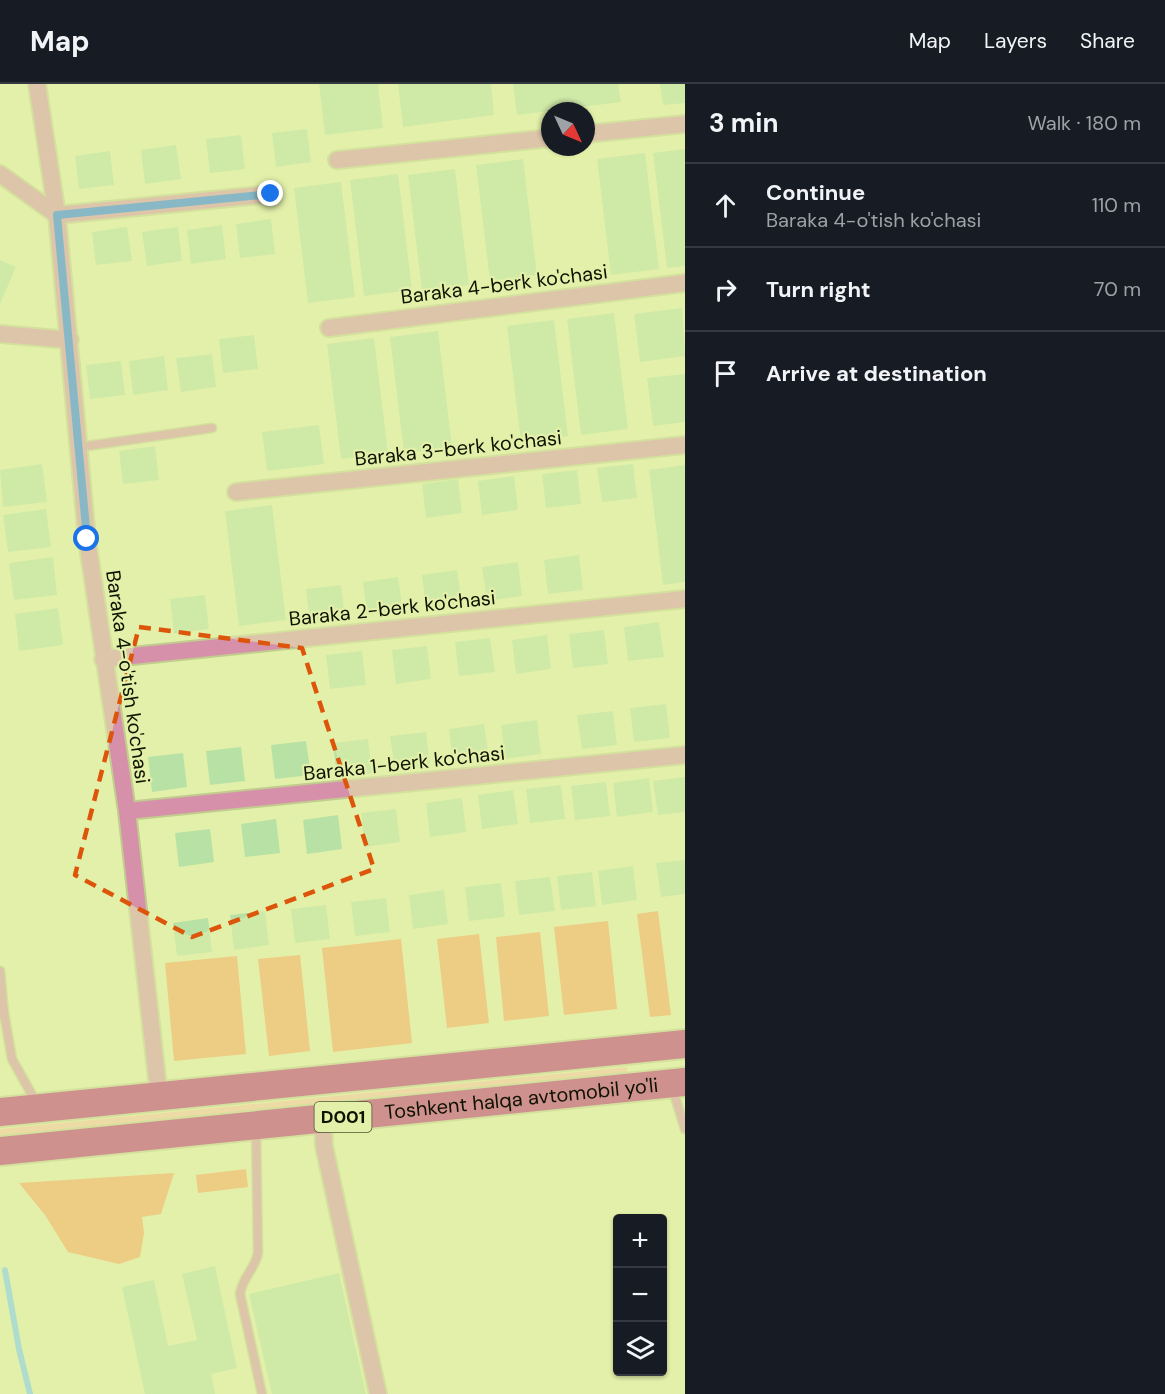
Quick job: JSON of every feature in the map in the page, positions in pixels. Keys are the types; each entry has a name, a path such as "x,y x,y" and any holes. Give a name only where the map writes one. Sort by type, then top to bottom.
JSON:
{"highway":[{"name":"Toshkent halqa avtomobil yo'li","path":"0,1112 675,1045"},
{"path":"675,1045 678,1083"},
{"name":"Toshkent halqa avtomobil yo'li","path":"0,1151 678,1083"}],"street":[{"name":"Baraka 4-o'tish ko'chasi","path":"37,84 57,215 87,539 127,811 159,1096"},
{"path":"595,133 685,124"},
{"path":"338,160 541,139"},
{"path":"0,174 57,215 271,194"},
{"name":"Baraka 4-berk ko'chasi","path":"329,328 685,283"},
{"path":"0,334 70,340"},
{"name":"Baraka 3-berk ko'chasi","path":"236,492 685,445"},
{"name":"Baraka 2-berk ko'chasi","path":"103,659 685,599"},
{"name":"Baraka 1-berk ko'chasi","path":"127,811 685,755"},
{"path":"323,1119 324,1146 378,1394"}],"lane":[{"path":"80,447 212,428"},
{"path":"0,971 2,1013 12,1059 39,1108"},
{"path":"678,1083 685,1129"},
{"path":"256,1125 258,1253 257,1262 242,1286 240,1294 262,1394"}],"highlighted area":[{"path":"139,627 302,648 374,869 192,937 75,875"}],"shaded area":[{"path":"658,911 671,1015 650,1017 637,914"},
{"path":"608,921 617,1009 564,1015 554,927"},
{"path":"540,932 549,1016 504,1021 496,937"},
{"path":"479,934 489,1023 447,1028 437,939"},
{"path":"401,939 412,1043 333,1052 322,948"},
{"path":"300,955 310,1051 269,1056 258,959"},
{"path":"237,956 246,1054 174,1061 165,963"},
{"path":"627,1067 628,1080 0,1142 0,1129"},
{"path":"246,1169 248,1187 198,1193 196,1175"},
{"path":"174,1173 161,1214 142,1217 144,1233 140,1257 119,1264 68,1252 45,1215 19,1183"}],"building":[{"path":"319,84 378,84 383,128 325,135"},
{"path":"398,84 491,84 494,115 403,127"},
{"path":"513,84 618,84 621,102 595,105 595,102 541,102 541,112 517,115"},
{"path":"660,84 685,84 685,103 663,105"},
{"path":"307,129 311,162 276,167 272,133"},
{"path":"241,135 245,169 210,173 206,139"},
{"path":"176,145 181,179 145,184 141,150"},
{"path":"685,149 685,266 667,268 653,153"},
{"path":"110,151 114,185 79,189 75,156"},
{"path":"645,153 659,269 611,275 597,159"},
{"path":"523,159 537,275 490,281 476,165"},
{"path":"455,169 469,285 422,291 408,175"},
{"path":"398,174 412,290 364,296 350,180"},
{"path":"341,182 355,297 308,303 294,188"},
{"path":"271,219 275,254 240,258 236,224"},
{"path":"222,225 226,259 191,264 187,230"},
{"path":"127,227 132,261 96,265 92,232"},
{"path":"178,227 182,261 147,266 142,232"},
{"path":"0,260 16,267 0,304"},
{"path":"682,308 685,356 640,362 634,314"},
{"path":"614,313 628,429 581,435 567,319"},
{"path":"554,320 568,436 521,442 507,326"},
{"path":"438,331 452,447 404,453 390,337"},
{"path":"254,335 258,369 223,373 219,339"},
{"path":"374,338 388,453 341,459 327,344"},
{"path":"212,354 216,387 181,392 176,358"},
{"path":"164,356 168,390 133,395 129,361"},
{"path":"121,361 125,395 90,399 86,365"},
{"path":"685,374 685,422 653,426 647,378"},
{"path":"319,425 324,464 267,471 262,432"},
{"path":"155,446 159,480 123,484 119,451"},
{"path":"42,464 47,502 3,507 0,470"},
{"path":"633,464 637,498 602,502 597,468"},
{"path":"685,465 685,582 663,585 649,470"},
{"path":"577,470 581,504 546,508 542,474"},
{"path":"514,476 518,510 482,515 478,481"},
{"path":"458,479 462,513 426,518 422,484"},
{"path":"272,505 286,620 239,626 225,511"},
{"path":"46,509 51,547 8,552 3,515"},
{"path":"579,555 583,590 548,594 544,560"},
{"path":"53,557 57,595 14,600 9,563"},
{"path":"518,562 522,596 487,601 482,567"},
{"path":"457,570 462,604 426,609 422,575"},
{"path":"398,577 403,611 367,615 363,582"},
{"path":"341,585 345,619 310,624 306,589"},
{"path":"205,595 209,629 174,633 170,599"},
{"path":"58,608 63,645 19,651 15,614"},
{"path":"659,622 664,657 628,661 624,627"},
{"path":"604,630 608,664 573,668 569,634"},
{"path":"547,635 551,669 516,674 512,640"},
{"path":"490,638 495,672 459,676 455,642"},
{"path":"427,646 431,679 396,684 392,650"},
{"path":"362,651 366,685 330,689 326,655"},
{"path":"666,704 670,738 634,742 630,708"},
{"path":"613,711 617,745 582,749 577,715"},
{"path":"537,720 541,754 505,759 501,725"},
{"path":"484,724 489,758 453,763 449,729"},
{"path":"426,732 430,766 395,770 390,736"},
{"path":"368,739 372,773 337,777 333,743"},
{"path":"306,741 311,775 275,779 271,745"},
{"path":"241,747 245,781 210,785 206,751"},
{"path":"183,753 187,787 152,792 148,757"},
{"path":"685,777 685,812 658,815 653,781"},
{"path":"649,778 653,812 617,817 613,783"},
{"path":"606,782 610,816 575,820 571,786"},
{"path":"561,785 565,819 530,823 526,789"},
{"path":"513,790 518,824 482,829 478,795"},
{"path":"462,798 466,832 430,837 426,803"},
{"path":"396,809 400,842 365,847 361,813"},
{"path":"338,815 342,849 307,854 303,820"},
{"path":"276,819 280,853 245,857 241,824"},
{"path":"210,829 214,862 179,867 175,833"},
{"path":"685,860 685,894 661,897 656,863"},
{"path":"633,866 637,900 602,905 598,871"},
{"path":"592,872 596,906 561,910 557,876"},
{"path":"550,877 555,911 519,915 515,881"},
{"path":"501,883 505,917 469,921 465,887"},
{"path":"444,890 448,924 413,929 409,895"},
{"path":"386,898 390,932 355,936 351,902"},
{"path":"326,905 330,939 295,943 291,909"},
{"path":"265,911 269,945 234,950 230,915"},
{"path":"208,918 212,952 177,956 173,923"},
{"path":"215,1266 237,1368 211,1374 215,1394 145,1394 122,1287 154,1280 168,1346 197,1340 182,1274"},
{"path":"339,1273 366,1394 272,1394 249,1294"}],"waterway":[{"path":"5,1270 19,1349 30,1394"}],"route":[{"path":"87,539 57,215 271,194"}]}
